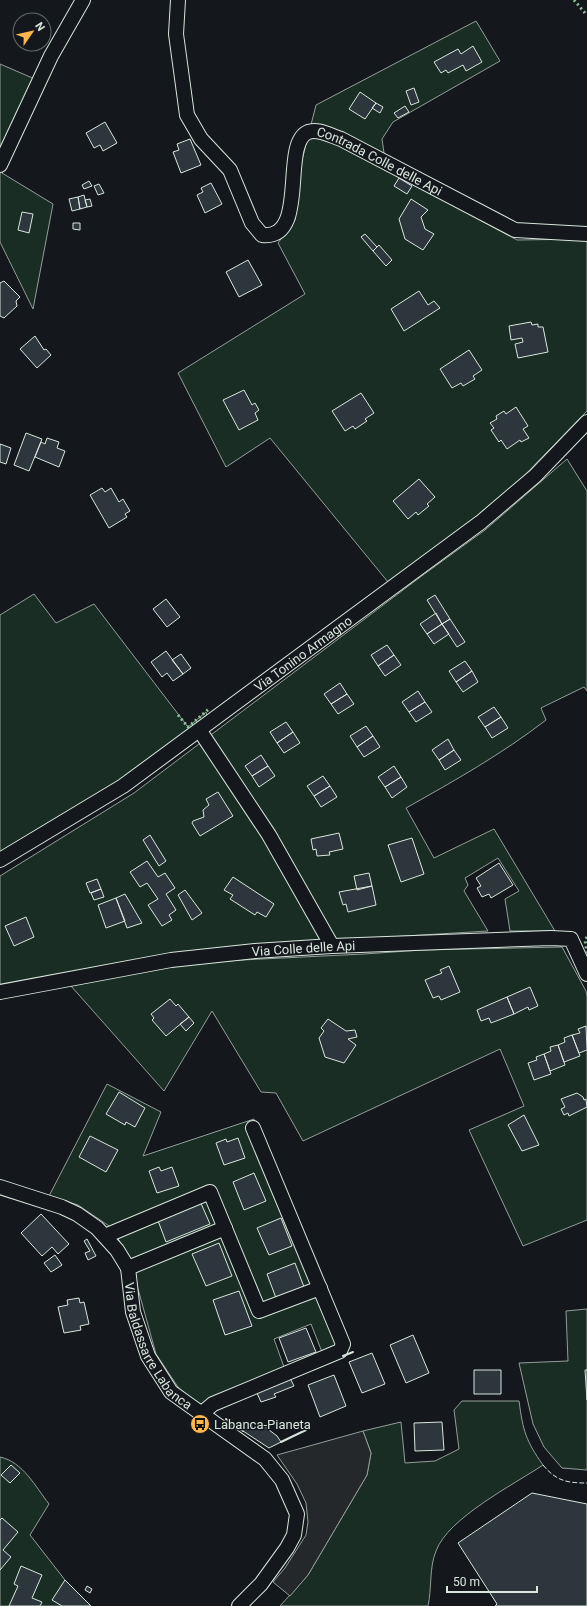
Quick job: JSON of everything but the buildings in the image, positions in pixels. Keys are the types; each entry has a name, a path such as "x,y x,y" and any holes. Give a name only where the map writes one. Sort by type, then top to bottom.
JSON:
{"street":[{"path":"0,165 50,56 83,0"},
{"name":"Contrada Colle delle Api","path":"178,0 176,34 187,115 201,139 230,170 252,223 262,235 270,236 280,230 287,221 292,200 294,164 301,137 308,132 316,131 340,139 515,230 587,234"},
{"name":"Via Tonino Armagno","path":"0,860 124,786 481,522 534,476 587,422"},
{"path":"200,731 269,835 332,946"},
{"name":"Via Colle delle Api","path":"0,992 171,960 255,951 332,946 551,938 571,939 587,974"},
{"path":"201,1414 213,1404 340,1351 343,1344 253,1128"},
{"name":"Via Baldassarre Labanca","path":"0,1187 77,1214 97,1228 105,1236 117,1250 128,1268 133,1312 148,1356 171,1392 265,1459 282,1480 297,1514 294,1535 288,1548 261,1584 239,1606"},
{"path":"105,1236 210,1192 259,1311 320,1288"},
{"path":"128,1268 225,1228"}],"green space":[{"path":"476,21 500,61 393,122 382,139 384,153 376,163 517,240 587,239 587,411 523,477 471,521 388,582 270,438 226,467 178,373 305,294 278,243 295,220 299,172 316,105"},
{"path":"0,64 44,83 2,173 53,204 33,309 0,242"},
{"path":"567,459 587,491 587,691 584,687 541,708 546,720 478,767 406,808 434,858 494,829 555,931 510,931 505,899 519,891 498,858 465,878 468,885 464,891 488,931 255,945 0,987 0,876 134,793 485,530"},
{"path":"34,594 56,623 94,604 188,727 206,712 208,719 125,779 59,816 0,852 0,615"},
{"path":"562,947 586,991 587,997 587,1220 523,1246 469,1130 524,1106 500,1049 303,1141 276,1093 261,1092 212,1011 164,1091 71,986 174,965 422,950"},
{"path":"107,1084 161,1112 143,1156 254,1119 348,1341 322,1352 311,1324 274,1339 284,1367 199,1406 178,1387 156,1354 130,1260 112,1228 78,1205 49,1196"},
{"path":"587,1309 587,1470 562,1468 544,1447 533,1424 519,1363 568,1361 566,1311"},
{"path":"462,1401 519,1401 526,1435 543,1465 483,1503 454,1526 443,1539 436,1551 431,1571 428,1606 280,1606 308,1575 367,1475 371,1453 363,1431 401,1422 405,1463 435,1461 459,1449 454,1410"},
{"path":"0,1457 22,1469 49,1504 30,1535 65,1580 91,1606 0,1606"}],"shaded area":[{"path":"363,1431 371,1453 367,1475 308,1575 290,1596 273,1582 285,1568 306,1535 308,1522 306,1503 297,1484 277,1455"}],"hedge":[{"path":"574,0 585,13 587,12"},
{"path":"178,715 188,727 210,708"},
{"path":"587,937 585,940 587,953"}],"fence":[{"path":"543,1465 557,1478 568,1482 587,1483"}],"wall":[{"path":"343,1356 353,1352"},
{"path":"226,1419 243,1431"},
{"path":"281,1442 306,1430"}],"place":[{"name":"Labanca-Pianeta","path":"200,1424"}]}
